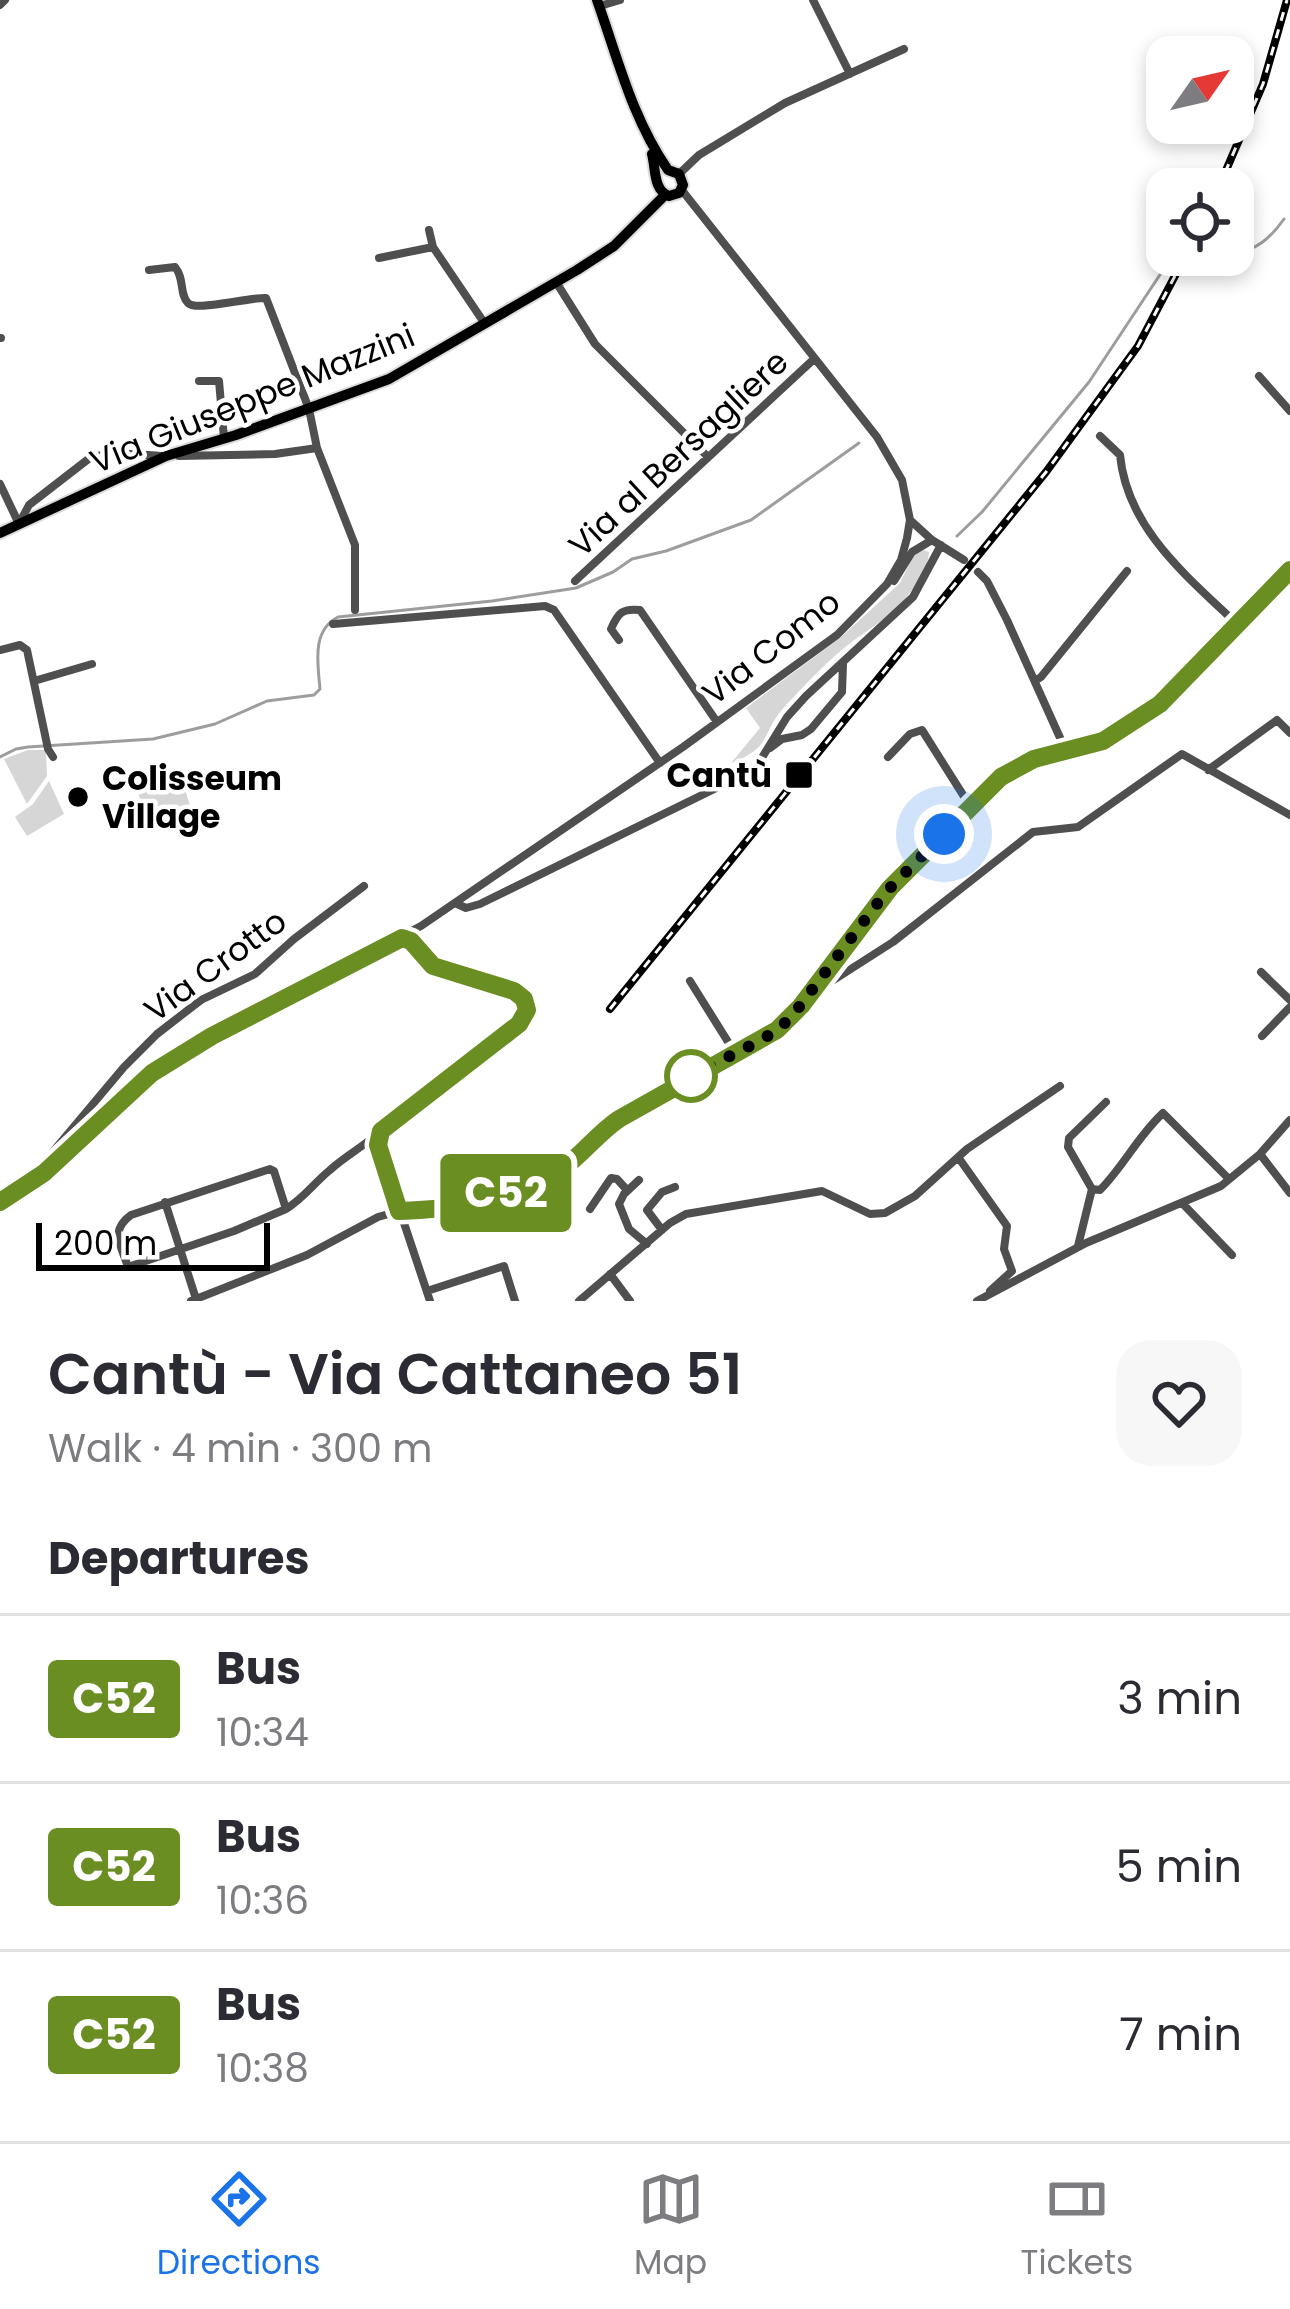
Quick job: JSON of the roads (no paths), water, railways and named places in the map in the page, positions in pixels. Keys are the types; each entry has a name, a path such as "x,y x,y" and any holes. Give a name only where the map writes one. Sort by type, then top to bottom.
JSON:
{"main road":[{"path":"598,3 632,104 666,184"},
{"name":"Via Giuseppe Mazzini","path":"0,533 166,456 389,379 614,246 638,224 666,184 682,189"}],"street":[{"path":"598,3 620,0"},
{"path":"813,0 850,74"},
{"path":"721,240 666,184 699,155 785,103 904,49"},
{"path":"682,189 892,459 902,480 909,525 917,537 964,560"},
{"path":"430,230 433,247 485,324"},
{"path":"379,258 433,247"},
{"path":"149,270 175,267 182,273 185,298 199,308 266,298 355,545 355,610"},
{"path":"556,282 595,344 708,457"},
{"name":"Via al Bersagliere","path":"575,581 814,359"},
{"path":"1259,376 1290,411"},
{"path":"199,381 219,381 238,454"},
{"path":"1100,436 1120,455 1122,476 1154,542 1238,625"},
{"path":"20,524 29,505 92,458 115,453 275,454 317,448"},
{"path":"0,484 20,524"},
{"name":"Via Como","path":"0,1202 44,1173 152,1073 212,1036 421,926 817,651 887,584 901,560 909,525"},
{"path":"887,584 899,576 912,552 937,543"},
{"path":"455,904 466,908 480,904 755,769 788,717 913,597 937,543"},
{"path":"165,1202 194,1300 214,1298 379,1217 458,1207 529,1187 560,1171 619,1119 777,1030 796,1012 890,888 970,806 1012,769 1103,741 1160,704 1290,570"},
{"path":"1035,681 1127,571"},
{"path":"978,572 993,593 1066,751"},
{"path":"333,624 545,606 554,610 660,763"},
{"path":"619,640 611,628 617,614 626,608 640,610 717,722"},
{"path":"0,650 24,646 49,749"},
{"path":"767,751 782,739 811,729 842,692 844,662"},
{"path":"34,681 92,664"},
{"path":"1208,770 1276,720 1290,733"},
{"path":"888,757 910,734 922,730 970,806"},
{"path":"811,993 818,996 829,983 893,942 1033,832 1078,827 1182,754 1290,815"},
{"name":"Via Crotto","path":"0,1192 40,1166 158,1034 201,1000 255,974 364,886"},
{"path":"421,926 421,954"},
{"path":"402,938 411,941 433,966 514,991 527,1005 519,1024 383,1128 378,1145 429,1296 504,1266 515,1301"},
{"path":"1262,972 1290,1004 1262,1036"},
{"path":"689,981 735,1053"},
{"path":"579,1301 686,1214 822,1191 870,1214 885,1213 915,1196 958,1157 1060,1086"},
{"path":"1078,1247 1092,1189 1068,1147 1069,1138 1106,1102"},
{"path":"1092,1189 1100,1190 1163,1113 1229,1179"},
{"path":"980,1300 1078,1247 1221,1186 1260,1154 1290,1120"},
{"path":"286,1209 270,1169 130,1215 121,1223 118,1235 128,1267 179,1250 286,1209 340,1161 379,1135"},
{"path":"1260,1154 1290,1193"},
{"path":"958,1157 1007,1226 1004,1250 1012,1271 980,1300"},
{"path":"590,1209 611,1178 627,1190"},
{"path":"639,1180 619,1204 628,1229 647,1244"},
{"path":"662,1230 647,1210 662,1192 675,1187"},
{"path":"1182,1203 1232,1255"},
{"path":"610,1274 631,1301"}],"waterway":[{"path":"1254,247 1284,219"},
{"path":"957,536 1089,382 1159,276"},
{"path":"0,757 28,747 153,739 215,724 267,701 314,695 320,689 320,639 338,617 576,588 632,559 751,520 859,443"}],"railway":[{"path":"1227,168 1263,84 1287,0"},
{"path":"610,1009 1046,472 1138,346 1175,276"}],"place":[{"name":"Cantù","path":"799,775"},
{"name":"Colisseum Village","path":"78,797"}]}
